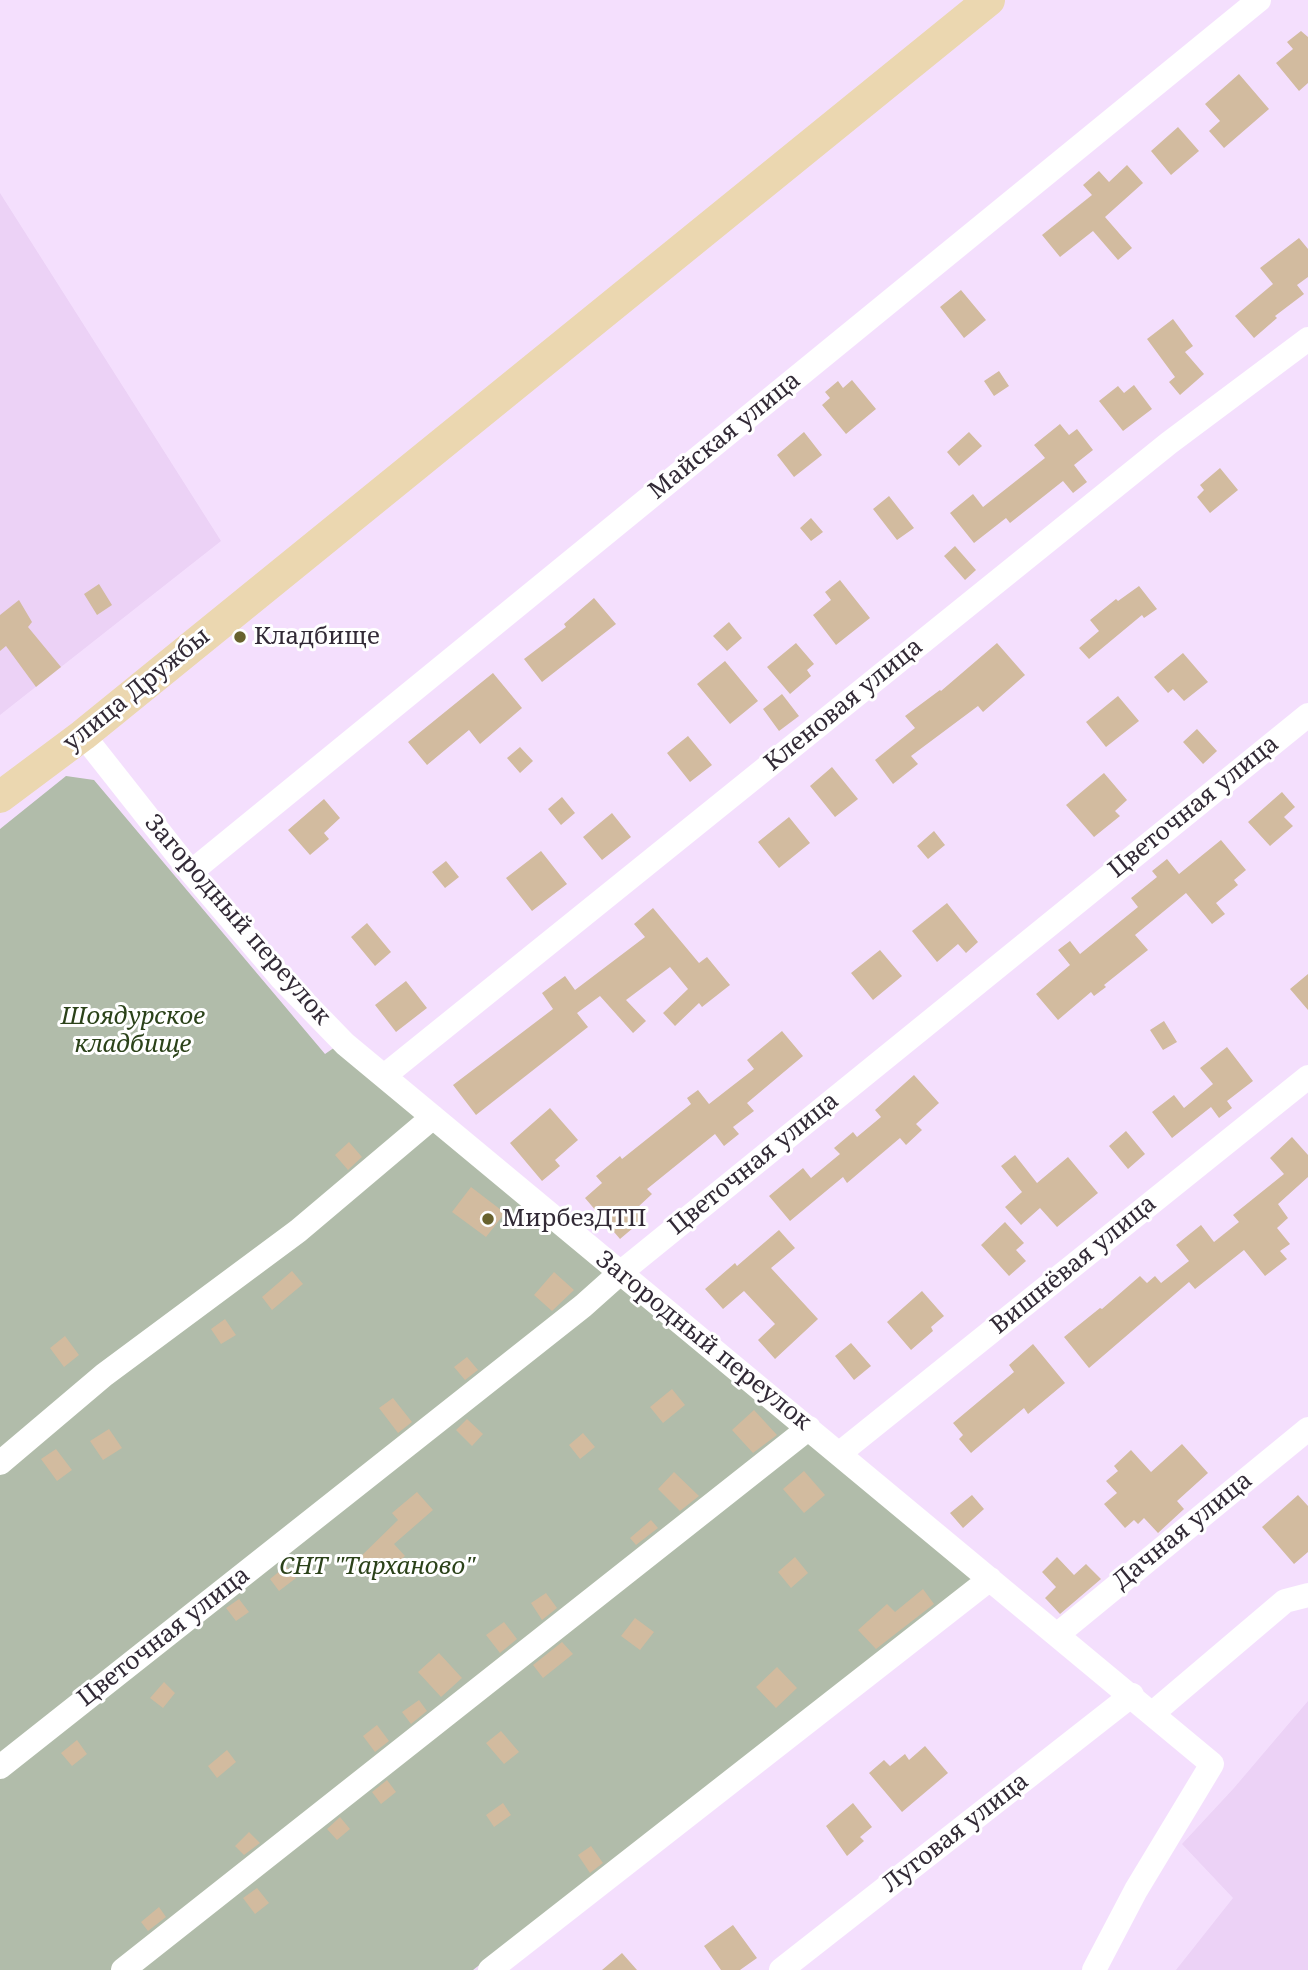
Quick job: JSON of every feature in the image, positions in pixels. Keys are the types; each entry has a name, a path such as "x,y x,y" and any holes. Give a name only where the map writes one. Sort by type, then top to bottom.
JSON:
{"main road":[{"name":"улица Дружбы","path":"0,797 83,735 989,0"}],"street":[{"name":"Майская улица","path":"191,872 1259,0"},
{"name":"Кленовая улица","path":"384,1076 1169,443 1308,339"},
{"name":"Цветочная улица","path":"0,1767 583,1306 620,1273 1308,715"},
{"name":"Загородный переулок","path":"83,735 191,872 282,979 345,1044 1212,1764 1136,1890 1094,1970"},
{"name":"Вишнёвая улица","path":"839,1453 1308,1077"},
{"path":"0,1463 104,1376 298,1231 433,1117"},
{"path":"123,1970 809,1428"},
{"name":"Дачная улица","path":"1058,1634 1308,1429"},
{"path":"490,1970 990,1579"},
{"path":"1153,1713 1285,1601 1308,1595"},
{"name":"Луговая улица","path":"781,1970 1132,1695"}],"shaded area":[{"path":"0,193 221,541 0,715"},
{"path":"1308,1701 1308,1970 1176,1970 1233,1898 1182,1844"}],"green space":[{"name":"СНТ \"Тарханово\"","path":"66,776 94,780 325,1054 338,1045 979,1574 473,1970 0,1970 0,829"}],"building":[{"path":"1301,31 1308,37 1308,83 1299,91 1276,63 1293,49 1287,42"},
{"path":"1239,74 1269,109 1224,148 1209,131 1220,121 1205,104"},
{"path":"1178,127 1199,151 1171,175 1151,151"},
{"path":"1127,165 1143,183 1105,217 1132,248 1118,260 1093,231 1060,257 1042,235 1092,195 1083,185 1099,171 1109,182"},
{"path":"1299,238 1308,249 1308,277 1297,285 1304,294 1275,316 1277,318 1254,338 1235,316 1273,284 1260,268"},
{"path":"961,290 986,320 964,338 940,307"},
{"path":"1173,319 1193,346 1185,352 1204,374 1180,395 1169,382 1175,377 1147,339"},
{"path":"999,371 1009,386 994,396 984,381"},
{"path":"852,380 876,409 846,434 822,405 830,398 825,392 838,381 843,388"},
{"path":"1134,385 1152,409 1123,431 1099,401 1118,386 1124,393"},
{"path":"1060,424 1069,435 1077,429 1093,450 1074,465 1087,482 1073,493 1063,481 1010,523 1006,518 974,543 950,513 973,494 983,507 1045,458 1034,445"},
{"path":"804,432 822,455 794,477 777,455"},
{"path":"969,432 982,446 959,466 947,452"},
{"path":"1220,468 1238,490 1210,513 1197,497 1204,490 1200,485"},
{"path":"889,496 914,528 897,540 873,509"},
{"path":"811,518 823,532 811,541 800,528"},
{"path":"955,546 976,570 965,580 944,556"},
{"path":"840,580 870,618 836,645 813,615 831,600 825,592"},
{"path":"99,584 112,605 97,615 84,594"},
{"path":"1139,586 1157,609 1144,618 1142,615 1089,659 1079,648 1099,631 1090,620 1116,599 1118,601"},
{"path":"594,598 616,624 542,682 524,659 566,627 564,624"},
{"path":"19,600 32,622 28,627 61,667 36,687 6,646 0,651 0,615"},
{"path":"729,622 742,638 727,651 713,636"},
{"path":"796,643 814,664 807,670 811,676 790,694 767,667"},
{"path":"997,643 1025,675 983,712 978,706 911,756 918,764 893,784 875,760 915,728 905,716 941,691"},
{"path":"1183,653 1208,682 1184,701 1173,689 1168,693 1154,677"},
{"path":"725,661 758,701 730,724 697,684"},
{"path":"493,673 522,708 480,744 469,730 427,765 408,742"},
{"path":"782,694 799,716 779,731 763,709"},
{"path":"1118,696 1139,721 1106,747 1086,722"},
{"path":"1197,729 1217,751 1203,764 1183,742"},
{"path":"688,736 712,765 690,782 667,753"},
{"path":"520,747 533,761 520,773 507,758"},
{"path":"832,767 858,799 835,817 810,786"},
{"path":"1104,773 1127,800 1115,811 1120,816 1094,837 1066,805"},
{"path":"1282,792 1295,807 1284,817 1293,826 1270,846 1248,822"},
{"path":"562,797 575,813 561,825 548,809"},
{"path":"324,799 340,818 324,833 329,839 310,855 288,830"},
{"path":"612,813 631,837 602,860 583,837"},
{"path":"789,817 810,843 779,868 758,842"},
{"path":"934,831 945,845 928,859 917,846"},
{"path":"1221,840 1246,870 1234,880 1238,885 1216,903 1225,914 1212,924 1186,893 1135,935 1148,950 1104,985 1106,987 1094,996 1091,992 1058,1020 1036,994 1070,965 1058,950 1070,941 1080,954 1138,907 1131,898 1157,877 1152,871 1167,859 1179,874"},
{"path":"541,851 567,884 532,911 506,878"},
{"path":"446,861 459,877 445,888 432,872"},
{"path":"947,903 978,942 966,953 958,944 937,962 912,931"},
{"path":"653,908 699,963 707,957 730,985 702,1007 699,1003 675,1026 663,1013 688,989 670,967 626,1000 646,1021 633,1033 600,996 577,1013 588,1027 476,1115 453,1085 553,1009 542,993 565,976 575,990 645,937 634,924"},
{"path":"367,923 391,952 375,966 351,937"},
{"path":"880,950 902,976 873,1000 851,973"},
{"path":"1308,974 1308,1010 1290,989"},
{"path":"406,981 427,1008 396,1032 375,1005"},
{"path":"1164,1021 1177,1042 1163,1050 1150,1030"},
{"path":"782,1031 803,1056 747,1103 754,1111 733,1127 739,1134 724,1146 715,1134 647,1189 652,1194 638,1207 646,1217 620,1239 585,1198 602,1183 596,1176 620,1156 622,1159 691,1104 687,1098 698,1090 709,1104 754,1069 747,1060"},
{"path":"1227,1047 1253,1081 1227,1101 1232,1108 1219,1118 1211,1107 1172,1138 1152,1112 1174,1095 1184,1108 1213,1084 1200,1068"},
{"path":"914,1075 939,1103 916,1124 922,1130 906,1145 900,1138 847,1183 843,1177 790,1221 769,1196 803,1168 811,1178 840,1154 834,1148 853,1132 857,1137 881,1117 875,1110"},
{"path":"550,1108 578,1140 555,1160 560,1166 542,1181 510,1143"},
{"path":"1126,1131 1145,1154 1128,1169 1109,1146"},
{"path":"1292,1137 1308,1155 1308,1177 1278,1204 1288,1218 1277,1228 1290,1244 1280,1251 1287,1259 1265,1276 1244,1250 1195,1289 1189,1282 1089,1368 1064,1337 1140,1276 1147,1283 1155,1276 1161,1283 1189,1261 1176,1245 1201,1225 1214,1242 1239,1222 1233,1215 1284,1174 1270,1158"},
{"path":"349,1142 362,1157 348,1170 335,1155"},
{"path":"1015,1155 1037,1183 1068,1157 1098,1193 1057,1227 1040,1208 1021,1225 1005,1207 1022,1192 1001,1166"},
{"path":"471,1187 505,1213 486,1237 452,1212"},
{"path":"1005,1222 1024,1243 1016,1250 1026,1261 1009,1276 981,1245"},
{"path":"779,1230 795,1248 771,1268 818,1319 775,1359 758,1340 775,1324 744,1291 723,1309 705,1289"},
{"path":"292,1271 303,1284 272,1310 262,1297"},
{"path":"554,1272 574,1290 552,1311 534,1295"},
{"path":"922,1291 944,1316 931,1327 933,1331 911,1350 887,1322"},
{"path":"225,1319 236,1335 221,1344 211,1329"},
{"path":"65,1336 79,1355 64,1367 50,1348"},
{"path":"851,1343 871,1366 854,1380 835,1356"},
{"path":"1033,1344 1065,1383 1028,1414 1024,1408 971,1453 959,1439 963,1435 953,1423 1014,1372 1009,1365"},
{"path":"467,1357 478,1370 465,1380 454,1367"},
{"path":"672,1389 685,1405 663,1423 650,1407"},
{"path":"393,1398 412,1422 398,1433 379,1408"},
{"path":"754,1410 777,1435 753,1453 732,1430"},
{"path":"467,1419 483,1434 472,1446 456,1430"},
{"path":"109,1429 122,1448 103,1460 90,1441"},
{"path":"583,1433 595,1447 580,1459 569,1445"},
{"path":"1182,1444 1208,1473 1177,1501 1184,1509 1158,1533 1144,1518 1138,1524 1134,1520 1125,1528 1104,1504 1117,1493 1106,1481 1118,1471 1114,1466 1131,1450 1151,1472"},
{"path":"56,1449 72,1470 57,1481 41,1459"},
{"path":"804,1471 825,1495 804,1513 783,1489"},
{"path":"674,1472 699,1496 680,1511 658,1489"},
{"path":"417,1492 433,1510 394,1544 405,1556 390,1570 378,1558 363,1572 354,1563 398,1520 392,1513"},
{"path":"972,1495 984,1509 963,1528 950,1513"},
{"path":"1298,1495 1308,1506 1308,1552 1294,1564 1262,1527"},
{"path":"651,1520 658,1528 636,1545 630,1538"},
{"path":"795,1557 808,1573 791,1588 778,1572"},
{"path":"1057,1557 1074,1575 1086,1564 1101,1579 1060,1614 1045,1598 1056,1587 1042,1572"},
{"path":"286,1566 296,1578 279,1591 270,1579"},
{"path":"923,1589 934,1604 876,1649 858,1630 887,1604 895,1612"},
{"path":"546,1593 557,1608 542,1620 531,1603"},
{"path":"239,1599 249,1612 236,1621 226,1608"},
{"path":"635,1618 654,1632 640,1650 621,1636"},
{"path":"504,1622 517,1639 500,1653 486,1635"},
{"path":"562,1642 573,1654 543,1678 533,1665"},
{"path":"439,1653 462,1678 441,1697 418,1672"},
{"path":"777,1667 797,1688 776,1708 756,1687"},
{"path":"164,1682 175,1693 163,1708 150,1698"},
{"path":"419,1700 427,1711 411,1724 402,1712"},
{"path":"377,1725 389,1741 375,1752 363,1736"},
{"path":"501,1731 519,1752 504,1764 486,1743"},
{"path":"77,1740 87,1754 72,1766 61,1753"},
{"path":"925,1746 948,1773 902,1812 869,1773 884,1760 890,1766 905,1754 909,1760"},
{"path":"227,1750 236,1762 217,1778 208,1766"},
{"path":"387,1780 396,1792 381,1804 372,1792"},
{"path":"503,1803 511,1815 494,1827 486,1815"},
{"path":"853,1803 872,1827 860,1837 864,1841 847,1856 826,1826"},
{"path":"340,1817 350,1829 337,1840 327,1829"},
{"path":"249,1832 260,1843 244,1855 235,1846"},
{"path":"591,1846 603,1863 590,1873 578,1855"},
{"path":"257,1888 269,1903 255,1914 243,1898"},
{"path":"159,1907 166,1917 148,1931 141,1922"},
{"path":"733,1925 757,1958 740,1970 721,1970 704,1946"},
{"path":"622,1953 637,1970 602,1970"}],"place":[{"name":"Кладбище","path":"240,637"},
{"name":"МирбезДТП","path":"488,1219"}],"park label":[{"name":"Шоядурское кладбище","path":"133,1031"}]}
